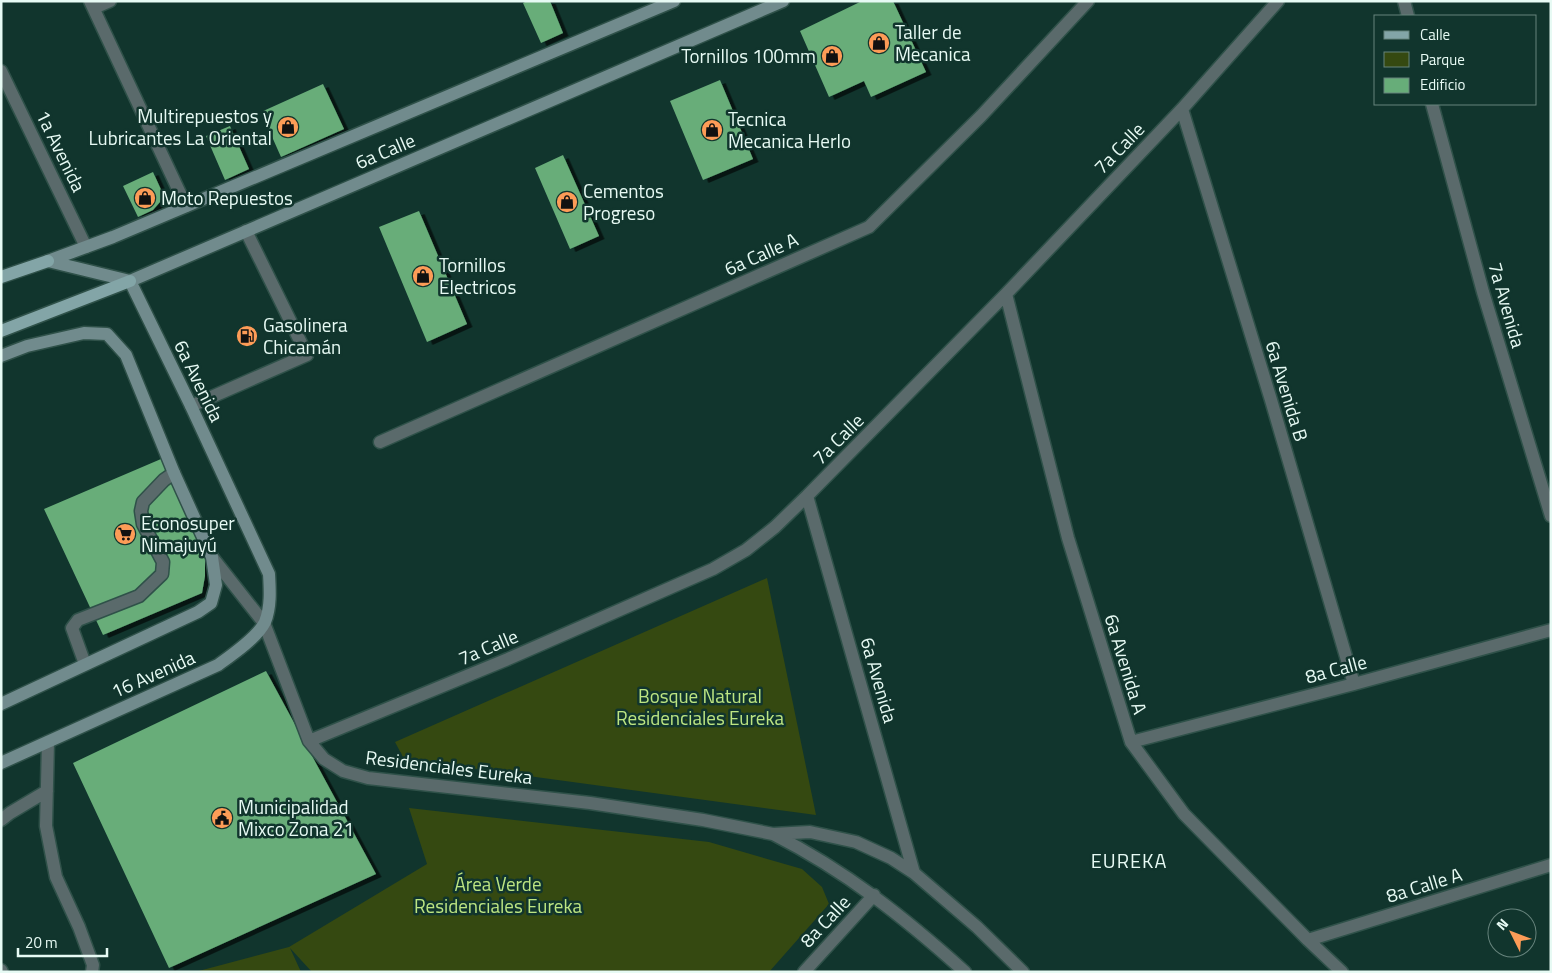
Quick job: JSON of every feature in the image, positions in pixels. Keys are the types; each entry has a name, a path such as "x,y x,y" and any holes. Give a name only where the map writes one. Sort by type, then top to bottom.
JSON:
{"main road":[{"name":"6a Calle","path":"5,275 114,237 674,1"},
{"name":"6a Calle","path":"1,331 130,281 783,1"},
{"path":"48,261 130,281"},
{"name":"6a Avenida","path":"130,281 191,406 268,574"},
{"path":"1,356 27,346 84,333 107,334 126,355 174,473 212,557"},
{"name":"16 Avenida","path":"1,704 198,612 211,604 216,586 212,557"},
{"name":"16 Avenida","path":"1,763 218,665 248,642 264,623 269,604 268,574"}],"street":[{"path":"110,1 92,5 186,206"},
{"name":"6a Calle A","path":"380,442 868,228 982,116 1088,1"},
{"name":"7a Calle","path":"309,741 508,659 713,569 746,550 775,527 807,496 1006,294 1182,109 1278,1"},
{"path":"1404,1 1408,15"},
{"name":"1a Avenida","path":"1,71 86,247"},
{"name":"7a Avenida","path":"1432,105 1483,292 1551,516"},
{"name":"6a Avenida B","path":"1182,109 1271,400 1354,684"},
{"path":"191,406 307,355 246,231"},
{"name":"6a Avenida A","path":"1006,294 1068,538 1131,742 1184,814 1342,972"},
{"path":"85,664 72,628 78,620 139,596 162,574 163,562 143,524 141,511 143,502 164,480 174,473"},
{"name":"6a Avenida","path":"807,496 914,873"},
{"name":"Residenciales Eureka","path":"212,557 264,623 309,741 324,759 343,770 368,778 617,807 703,820 773,834"},
{"name":"8a Calle","path":"1131,742 1551,630"},
{"path":"48,742 46,826 56,877 79,927 92,964 92,972"},
{"path":"1,820 48,791"},
{"path":"773,834 810,832 856,842 891,858 914,873 977,928 1023,972"},
{"path":"773,834 803,849 874,896 926,937 965,972"},
{"name":"8a Calle A","path":"1308,940 1551,865"},
{"name":"8a Calle","path":"804,972 874,896"}],"green space":[{"name":"Bosque Natural Residenciales Eureka","path":"767,578 816,815 404,759 395,742"},
{"name":"Área Verde Residenciales Eureka","path":"409,808 709,842 802,869 822,887 829,904 769,972 312,972 290,948 301,972 195,972 289,947 427,864"}],"building":[{"path":"527,1 550,1 563,33 541,43 523,3"},
{"name":"Taller de Mecanica","path":"862,1 893,1 926,72 871,97 864,81 829,97 800,31"},
{"name":"Tecnica Mecanica Herlo","path":"720,80 753,159 703,180 670,101"},
{"path":"323,84 344,129 281,157 261,112"},
{"path":"230,126 249,169 225,180 206,136"},
{"name":"Cementos Progreso","path":"563,155 599,236 570,249 535,168"},
{"name":"Moto Repuestos","path":"153,172 163,194 160,202 153,210 138,217 123,186"},
{"name":"Tornillos Electricos","path":"419,211 467,324 427,342 379,227"},
{"name":"Econosuper Nimajuyú","path":"161,459 205,559 202,593 103,635 44,509"},
{"name":"Municipalidad Mixco Zona 21","path":"266,671 376,874 169,968 73,763"}],"place":[{"name":"Taller de Mecanica","path":"879,43"},
{"name":"Tornillos 100mm","path":"832,56"},
{"name":"Multirepuestos y Lubricantes La Oriental","path":"288,127"},
{"name":"Tecnica Mecanica Herlo","path":"712,130"},
{"name":"Moto Repuestos","path":"145,198"},
{"name":"Cementos Progreso","path":"567,202"},
{"name":"Tornillos Electricos","path":"423,276"},
{"name":"Gasolinera Chicamán","path":"247,336"},
{"name":"Econosuper Nimajuyú","path":"125,534"},
{"name":"Municipalidad Mixco Zona 21","path":"222,818"}],"district":[{"name":"EUREKA","path":"1129,861"}]}
